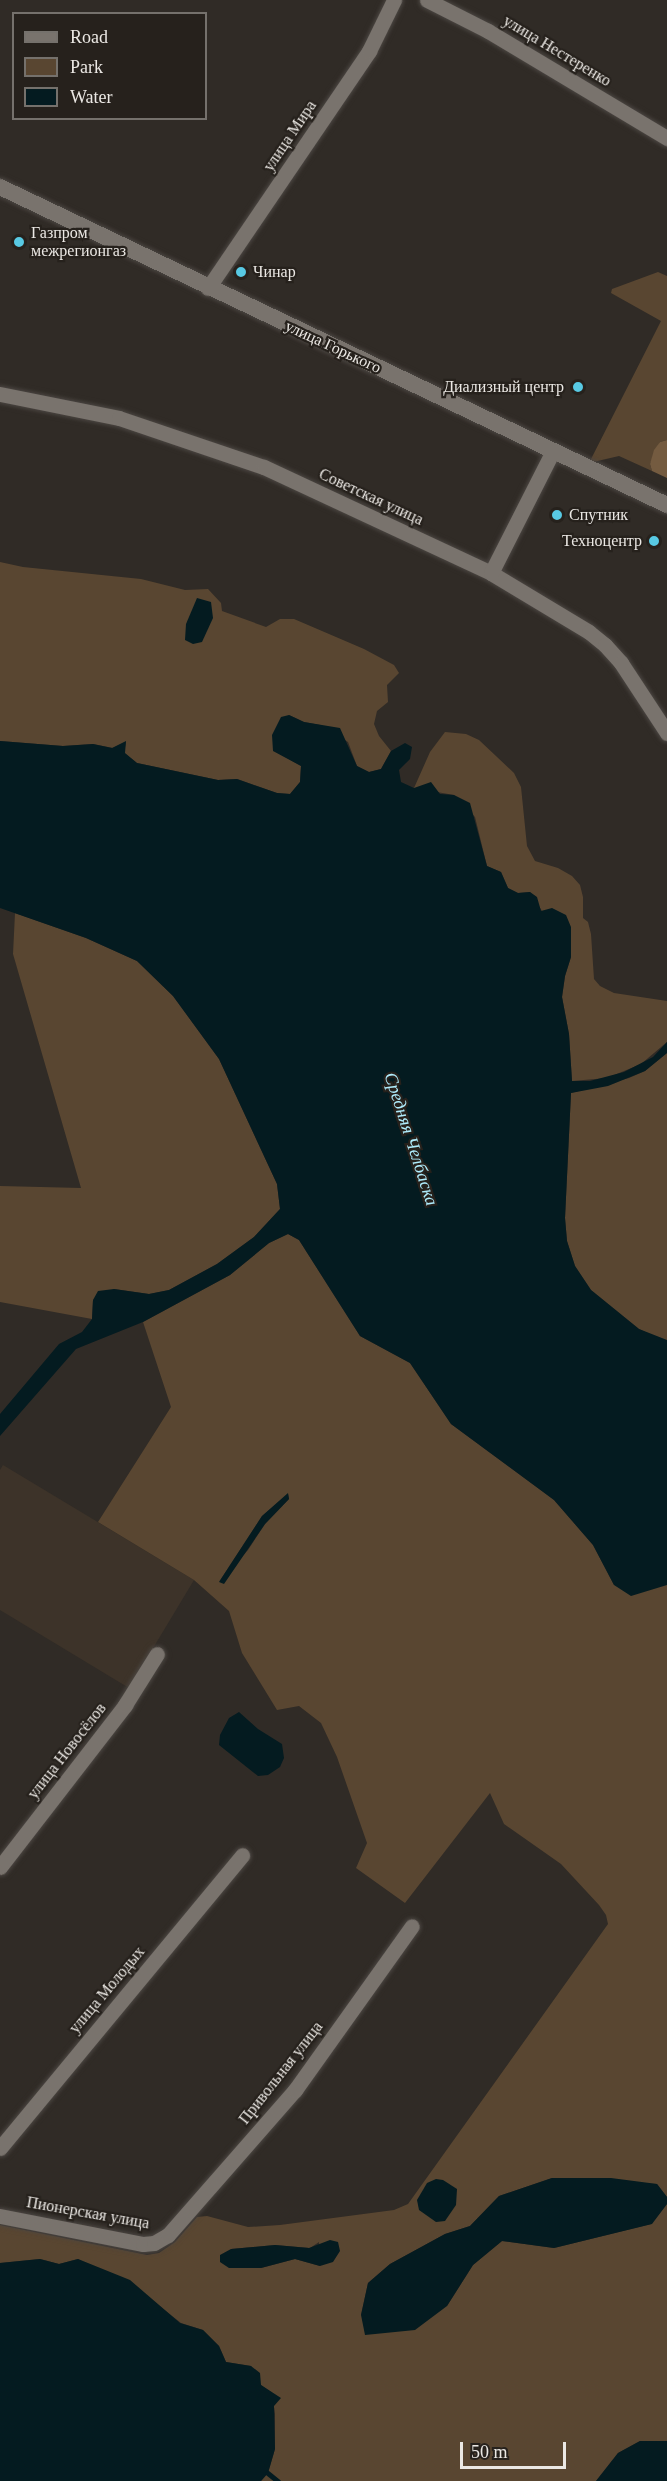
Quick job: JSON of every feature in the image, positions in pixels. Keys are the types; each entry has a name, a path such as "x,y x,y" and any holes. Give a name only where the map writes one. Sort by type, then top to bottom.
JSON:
{"main road":[{"name":"улица Горького","path":"0,187 667,505"}],"street":[{"name":"улица Мира","path":"208,288 369,51 394,0"},
{"name":"улица Нестеренко","path":"427,0 498,37 667,138"},
{"name":"Советская улица","path":"0,394 119,418 264,467 491,573 589,632 605,645 621,663 667,733"},
{"path":"491,573 553,451"},
{"name":"улица Новосёлов","path":"0,1867 125,1705 157,1654"},
{"name":"улица Молодых","path":"0,2148 242,1855"},
{"name":"Привольная улица","path":"168,2235 295,2090 412,1926"},
{"name":"Пионерская улица","path":"0,2216 143,2244 154,2243 168,2235"}],"shaded area":[{"path":"667,440 667,478 652,471 650,464 654,450 660,442"},
{"path":"3,1465 194,1580 129,1688 0,1610 0,1470"}],"green space":[{"path":"658,272 667,276 667,440 660,442 650,464 652,471 619,456 589,463 661,321 611,293 612,289"},
{"path":"0,562 23,567 141,579 185,590 208,589 221,603 222,611 266,627 280,619 294,619 364,649 394,665 399,673 387,685 388,702 377,711 374,724 379,736 391,751 381,769 369,772 357,766 348,742 320,725 304,722 289,715 273,750 301,766 300,782 290,794 277,793 237,779 218,780 137,763 124,753 126,742 113,748 93,744 63,746 0,741"},
{"path":"445,732 466,734 479,740 514,773 521,787 527,846 535,861 558,868 572,876 580,885 583,897 583,918 588,922 591,934 594,979 600,986 614,993 667,1001 667,1042 641,1064 607,1078 572,1081 569,1034 562,997 571,957 530,892 518,893 508,888 501,872 487,866 475,817 454,795 414,788 430,752"},
{"path":"15,913 86,938 137,961 173,996 219,1059 277,1184 280,1209 254,1237 217,1264 169,1290 149,1294 114,1289 93,1300 92,1319 0,1302 0,1186 81,1188 13,954"},
{"path":"667,1053 667,1340 662,1340 639,1329 591,1290 575,1266 567,1241 565,1218 571,1093 629,1078 645,1071"},
{"path":"288,1234 299,1240 360,1336 410,1363 451,1424 554,1500 593,1545 614,1585 667,1585 667,2197 657,2184 552,2178 499,2196 470,2226 445,2234 390,2264 368,2283 361,2315 447,2306 473,2265 502,2241 554,2248 651,2224 667,2204 667,2441 640,2441 618,2453 596,2481 261,2481 268,2473 275,2449 275,2414 272,2393 261,2385 251,2366 226,2362 219,2346 203,2330 181,2323 158,2305 78,2259 59,2264 40,2259 0,2263 0,2225 147,2255 159,2253 175,2242 197,2217 207,2216 248,2227 394,2210 408,2204 608,1924 606,1915 599,1905 561,1864 504,1824 490,1793 405,1903 356,1868 367,1843 337,1757 321,1723 299,1706 277,1710 242,1653 229,1611 194,1580 98,1522 171,1407 143,1322 230,1275 269,1243","holes":["288,1494 289,1499 265,1524 248,1550 219,1582 262,1516","319,2242 320,2266 295,2259 261,2268 231,2249 275,2245 310,2248"]}],"water":[{"path":"197,598 211,602 213,618 202,642 193,644 185,640 186,624"},
{"name":"Средняя Челбаска","path":"289,715 304,722 340,728 357,766 369,772 381,769 391,751 405,743 412,747 410,759 399,770 401,782 414,788 431,782 440,794 454,795 470,803 487,866 501,872 508,888 518,893 530,892 537,897 541,911 552,908 566,915 571,927 571,957 562,997 569,1034 572,1081 590,1081 624,1072 653,1057 667,1042 667,1053 645,1071 608,1086 571,1093 565,1218 567,1241 575,1266 591,1290 639,1329 667,1340 667,1585 631,1596 614,1585 593,1545 554,1500 451,1424 410,1363 360,1336 299,1240 288,1234 269,1243 230,1275 143,1322 76,1349 0,1436 0,1414 59,1344 82,1332 92,1319 93,1300 98,1291 114,1289 149,1294 169,1290 217,1264 254,1237 280,1209 277,1184 219,1059 173,996 137,961 86,938 0,908 0,741 63,746 93,744 112,748 126,741 125,753 137,763 218,780 237,779 277,793 290,794 300,782 301,766 273,751 272,735 281,717"},
{"path":"288,1493 289,1499 265,1524 224,1584 219,1582 262,1516"},
{"path":"239,1712 258,1729 282,1744 284,1758 280,1767 268,1775 258,1776 219,1745 220,1735 229,1718"},
{"path":"552,2178 611,2178 657,2184 667,2197 667,2204 652,2224 554,2248 502,2241 473,2265 447,2306 415,2330 365,2335 361,2315 368,2283 390,2264 445,2234 470,2226 499,2196"},
{"path":"436,2179 443,2180 457,2189 456,2205 445,2221 436,2222 419,2210 417,2200 427,2183"},
{"path":"330,2240 338,2242 340,2251 333,2262 320,2266 295,2259 261,2268 229,2268 220,2262 220,2255 231,2249 275,2245 309,2248"},
{"path":"40,2259 59,2264 78,2259 130,2280 180,2323 203,2330 219,2346 226,2362 251,2366 260,2373 261,2385 281,2398 274,2406 275,2449 268,2473 261,2481 0,2481 0,2263"},
{"path":"640,2441 667,2441 667,2481 596,2481 618,2453"}],"waterway":[{"path":"268,2473 278,2481"}],"place":[{"name":"Газпром межрегионгаз","path":"19,242"},
{"name":"Чинар","path":"241,272"},
{"name":"Диализный центр","path":"578,387"},
{"name":"Спутник","path":"557,515"},
{"name":"Техноцентр","path":"654,541"}]}
